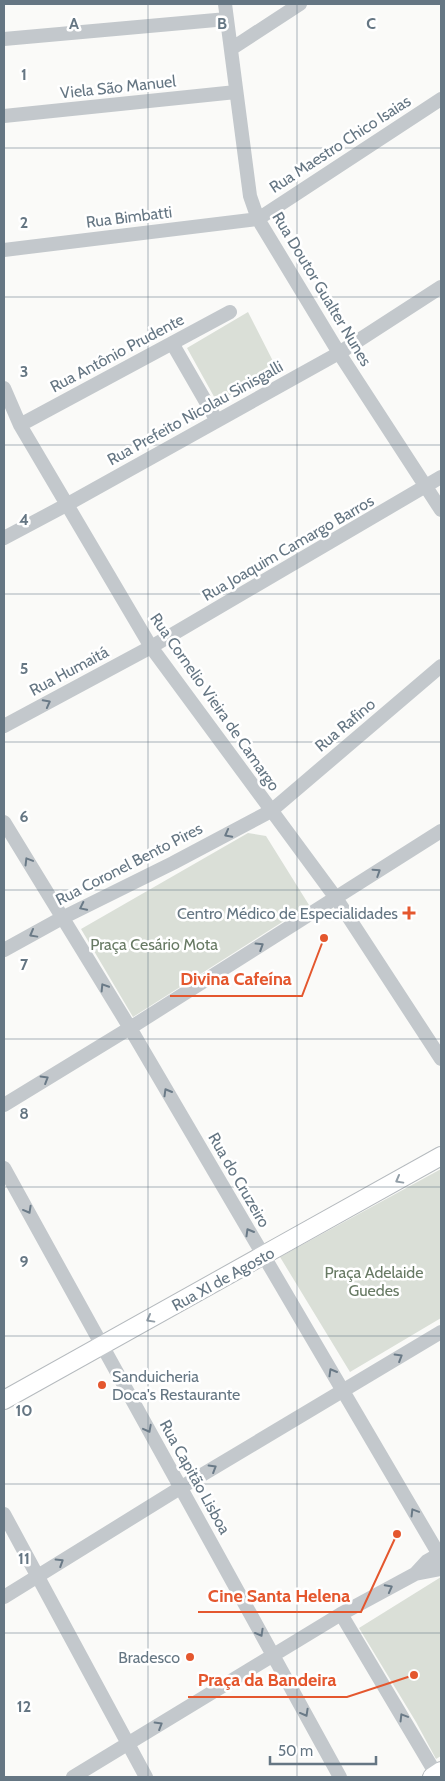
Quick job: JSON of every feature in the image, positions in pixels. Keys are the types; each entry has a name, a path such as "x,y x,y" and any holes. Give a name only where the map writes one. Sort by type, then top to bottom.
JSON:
{"main road":[{"name":"Rua XI de Agosto","path":"4,1400 441,1156"}],"street":[{"name":"Rua Doutor Gualter Nunes","path":"225,4 250,196 258,219 339,352 441,510"},
{"path":"231,49 300,4"},
{"path":"4,39 227,18"},
{"name":"Viela São Manuel","path":"4,116 236,92"},
{"name":"Rua Maestro Chico Isaias","path":"258,219 441,99"},
{"name":"Rua Bimbatti","path":"4,250 258,219"},
{"name":"Rua Prefeito Nicolau Sinisgalli","path":"4,538 339,352 441,287"},
{"name":"Rua Antônio Prudente","path":"20,425 230,312"},
{"path":"172,343 217,421"},
{"name":"Rua Cornelio Vieira de Camargo","path":"4,388 20,425 151,647 336,898 441,1059"},
{"name":"Rua Joaquim Camargo Barros","path":"151,647 441,478"},
{"name":"Rua Humaitá","path":"4,726 151,647"},
{"name":"Rua Rafino","path":"271,811 441,666"},
{"name":"Rua Coronel Bento Pires","path":"4,950 62,918 173,863 271,811"},
{"name":"Rua do Cruzeiro","path":"4,822 130,1028 342,1391 441,1555"},
{"path":"4,1105 130,1028 441,831"},
{"name":"Rua Capitão Lisboa","path":"4,1168 340,1777"},
{"path":"4,1597 180,1488 441,1332"},
{"path":"4,1514 146,1777"},
{"path":"415,1574 427,1561 441,1555"},
{"path":"73,1777 341,1614 415,1574 441,1569"},
{"path":"341,1614 436,1774"}],"green space":[{"path":"248,312 278,371 217,402 187,348"},
{"name":"Praça Cesário Mota","path":"248,833 266,836 309,905 133,1017 81,929"},
{"name":"Praça Adelaide Guedes","path":"441,1169 441,1318 350,1372 280,1257"},
{"path":"441,1577 441,1756 436,1759 416,1722 359,1628"}],"place":[{"name":"Centro Médico de Especialidades","path":"409,913"},
{"name":"Divina Cafeína","path":"324,938"},
{"name":"Sanduicheria Doca's Restaurante","path":"102,1385"},
{"name":"Cine Santa Helena","path":"397,1534"},
{"name":"Bradesco","path":"190,1657"},
{"name":"Praça da Bandeira","path":"414,1675"}]}
